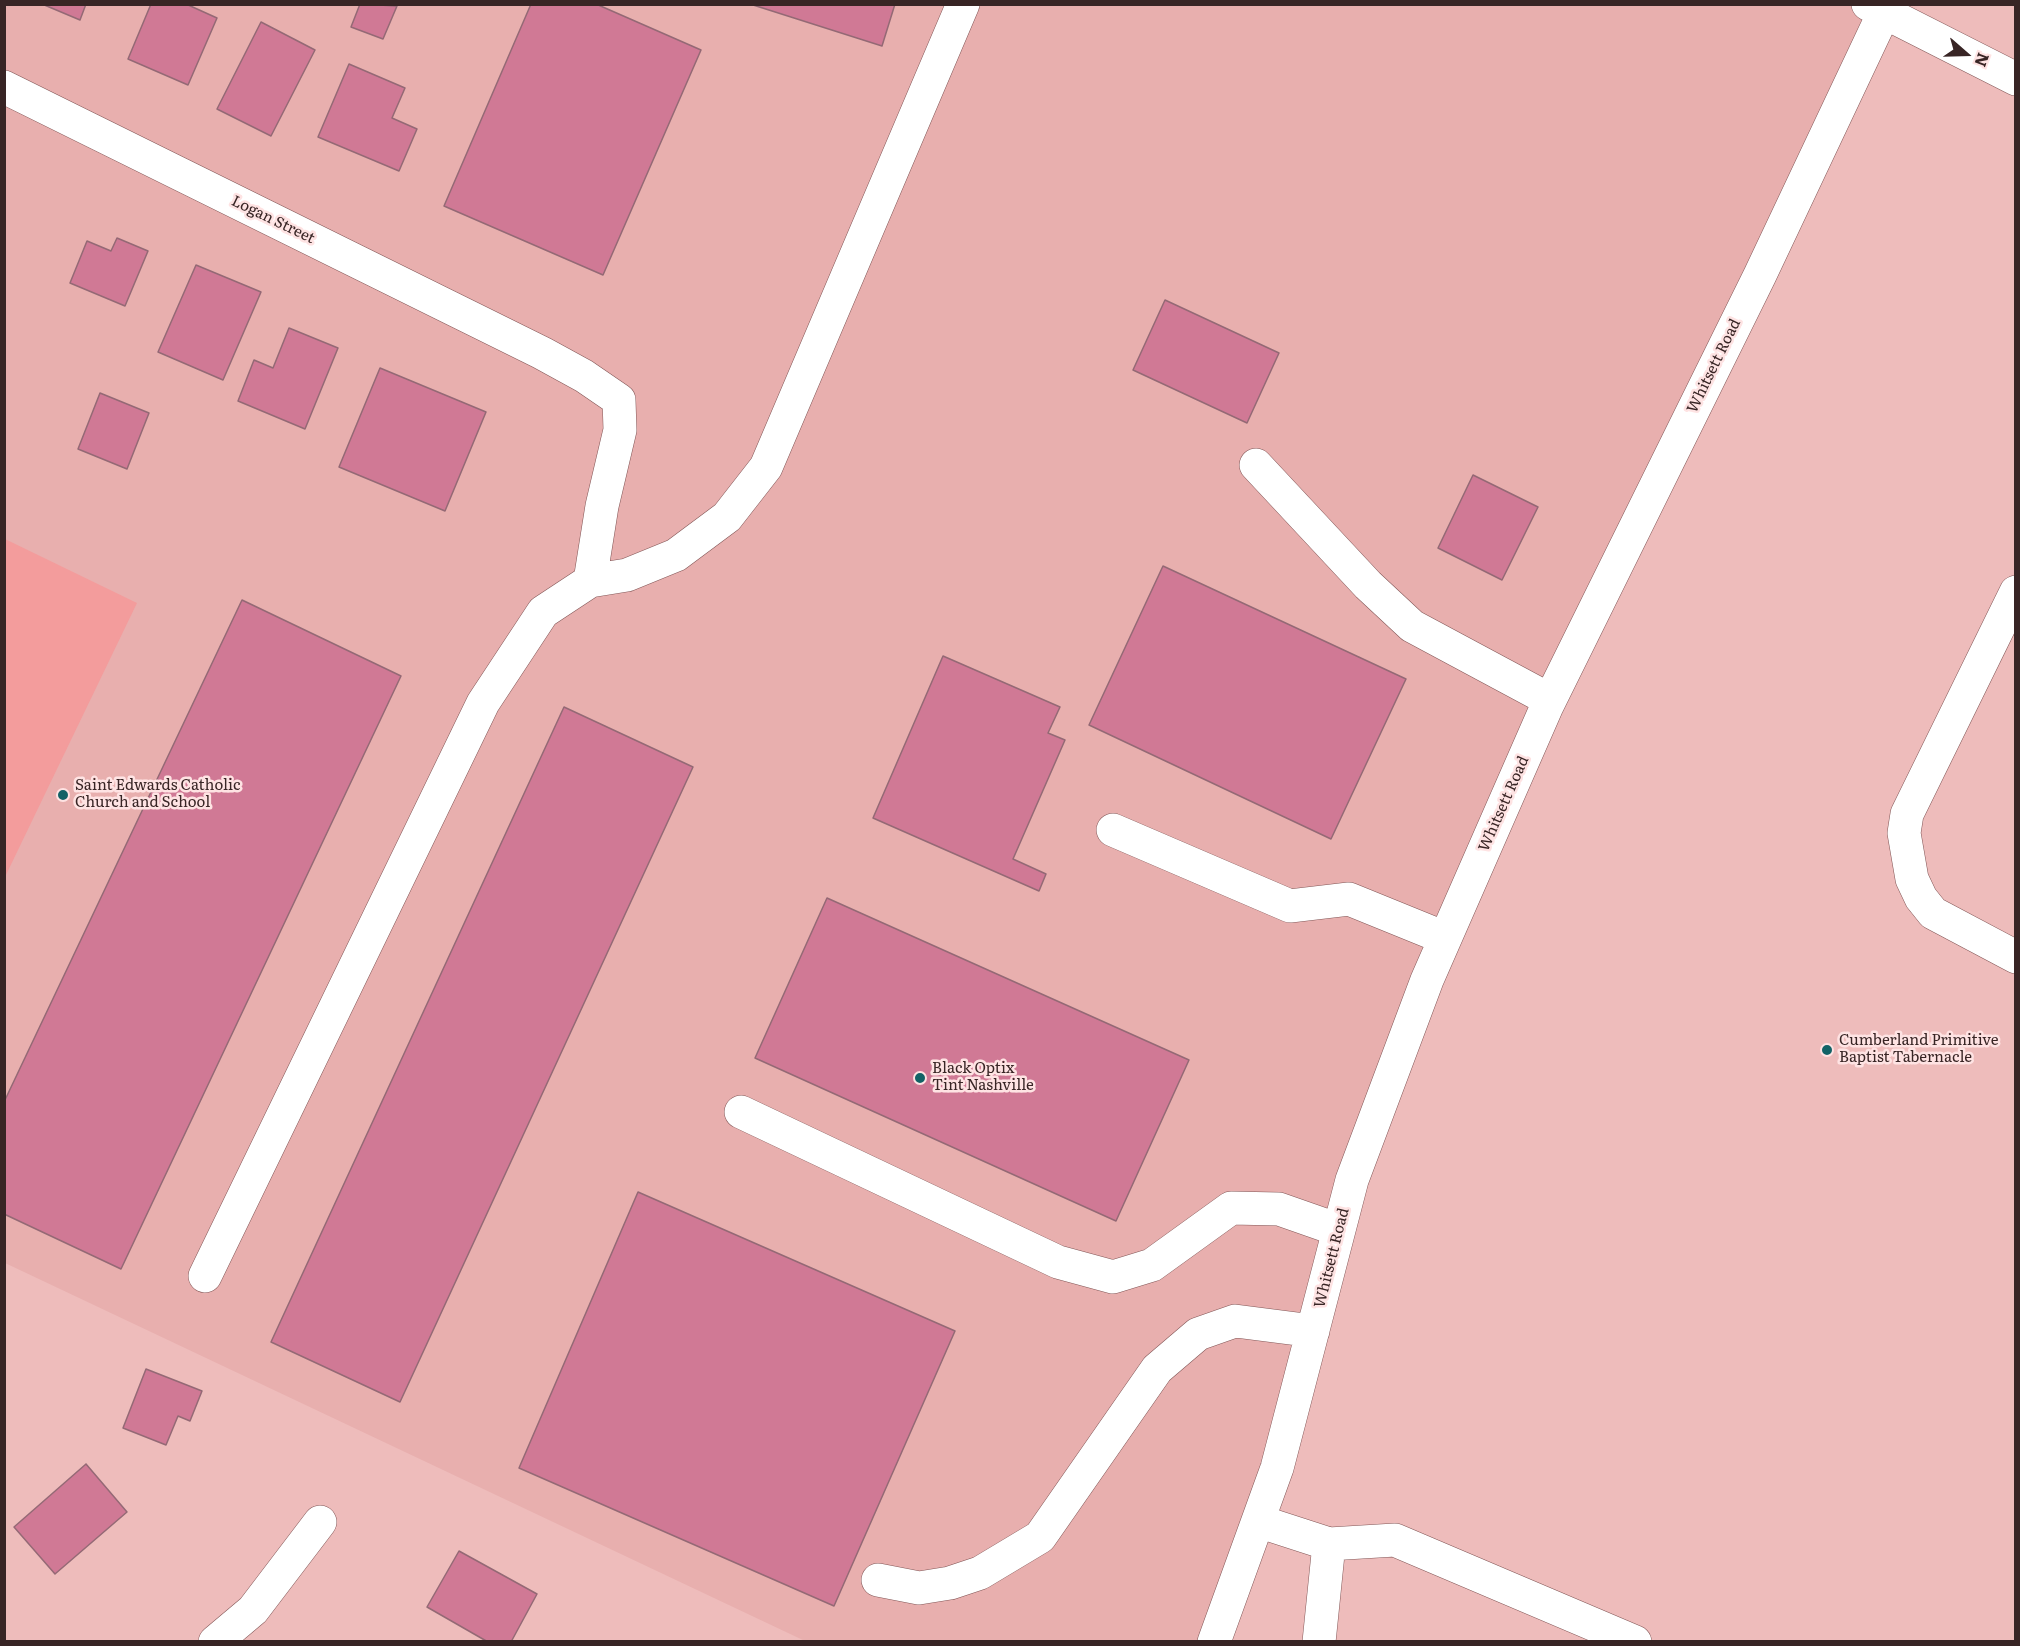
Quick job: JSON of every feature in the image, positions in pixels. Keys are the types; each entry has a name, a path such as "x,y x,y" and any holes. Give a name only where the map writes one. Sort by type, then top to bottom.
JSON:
{"street":[{"path":"205,1276 483,703 543,612 590,581 627,575 676,555 727,517 766,467 963,4"},
{"path":"1880,8 2016,79"},
{"name":"Whitsett Road","path":"1214,1641 1277,1468 1352,1180 1427,980 1550,700 1760,275 1880,8"},
{"name":"Logan Street","path":"4,87 542,353 584,376 620,400 620,430 602,506 590,581"},
{"path":"1256,465 1368,585 1412,626 1550,700"},
{"path":"2016,592 1907,814 1904,833 1912,879 1921,898 1933,913 2016,957"},
{"path":"1113,830 1290,906 1348,899 1445,939"},
{"path":"741,1112 1058,1262 1113,1277 1152,1265 1231,1208 1279,1209 1339,1230"},
{"path":"878,1580 919,1588 950,1583 980,1573 1040,1537 1157,1369 1198,1334 1235,1321 1313,1331"},
{"path":"1258,1521 1329,1544 1395,1540 1635,1641"},
{"path":"215,1641 253,1610 320,1522"},
{"path":"1319,1641 1329,1544"}],"shaded area":[{"path":"1869,4 1427,980 1214,1641 805,1641 5,1263 5,5"},
{"path":"5,539 137,603 5,877"}],"building":[{"path":"42,4 86,4 80,20"},
{"path":"151,4 186,4 217,18 188,85 128,59"},
{"path":"360,4 397,6 383,39 351,27"},
{"path":"531,4 596,4 701,50 603,275 444,206"},
{"path":"750,4 895,4 882,46"},
{"path":"261,22 315,50 271,136 217,109"},
{"path":"349,64 405,88 392,118 417,129 399,171 318,137"},
{"path":"117,238 148,251 125,306 70,283 87,241 111,251"},
{"path":"196,265 261,292 223,380 158,352"},
{"path":"1165,300 1279,353 1247,423 1133,370"},
{"path":"289,328 338,348 305,429 238,401 254,360 273,368"},
{"path":"380,368 486,412 445,511 339,467"},
{"path":"100,393 149,413 127,469 78,449"},
{"path":"1473,475 1538,507 1502,580 1438,548"},
{"path":"1163,566 1406,679 1331,839 1089,725"},
{"path":"242,600 401,676 121,1269 4,1214 4,1102"},
{"path":"943,656 1060,707 1048,733 1065,740 1013,859 1046,874 1039,891 873,818"},
{"path":"564,707 693,767 400,1402 271,1342"},
{"path":"827,898 1189,1060 1116,1221 755,1058"},
{"path":"638,1192 955,1331 834,1606 519,1468"},
{"path":"146,1369 202,1391 190,1421 178,1416 166,1445 123,1428"},
{"path":"86,1464 127,1512 55,1574 14,1527"},
{"path":"459,1551 537,1594 511,1642 488,1642 427,1607"}],"place":[{"name":"Saint Edwards Catholic Church and School","path":"63,795"},
{"name":"Cumberland Primitive Baptist Tabernacle","path":"1827,1050"},
{"name":"Black Optix Tint Nashville","path":"920,1078"}]}
